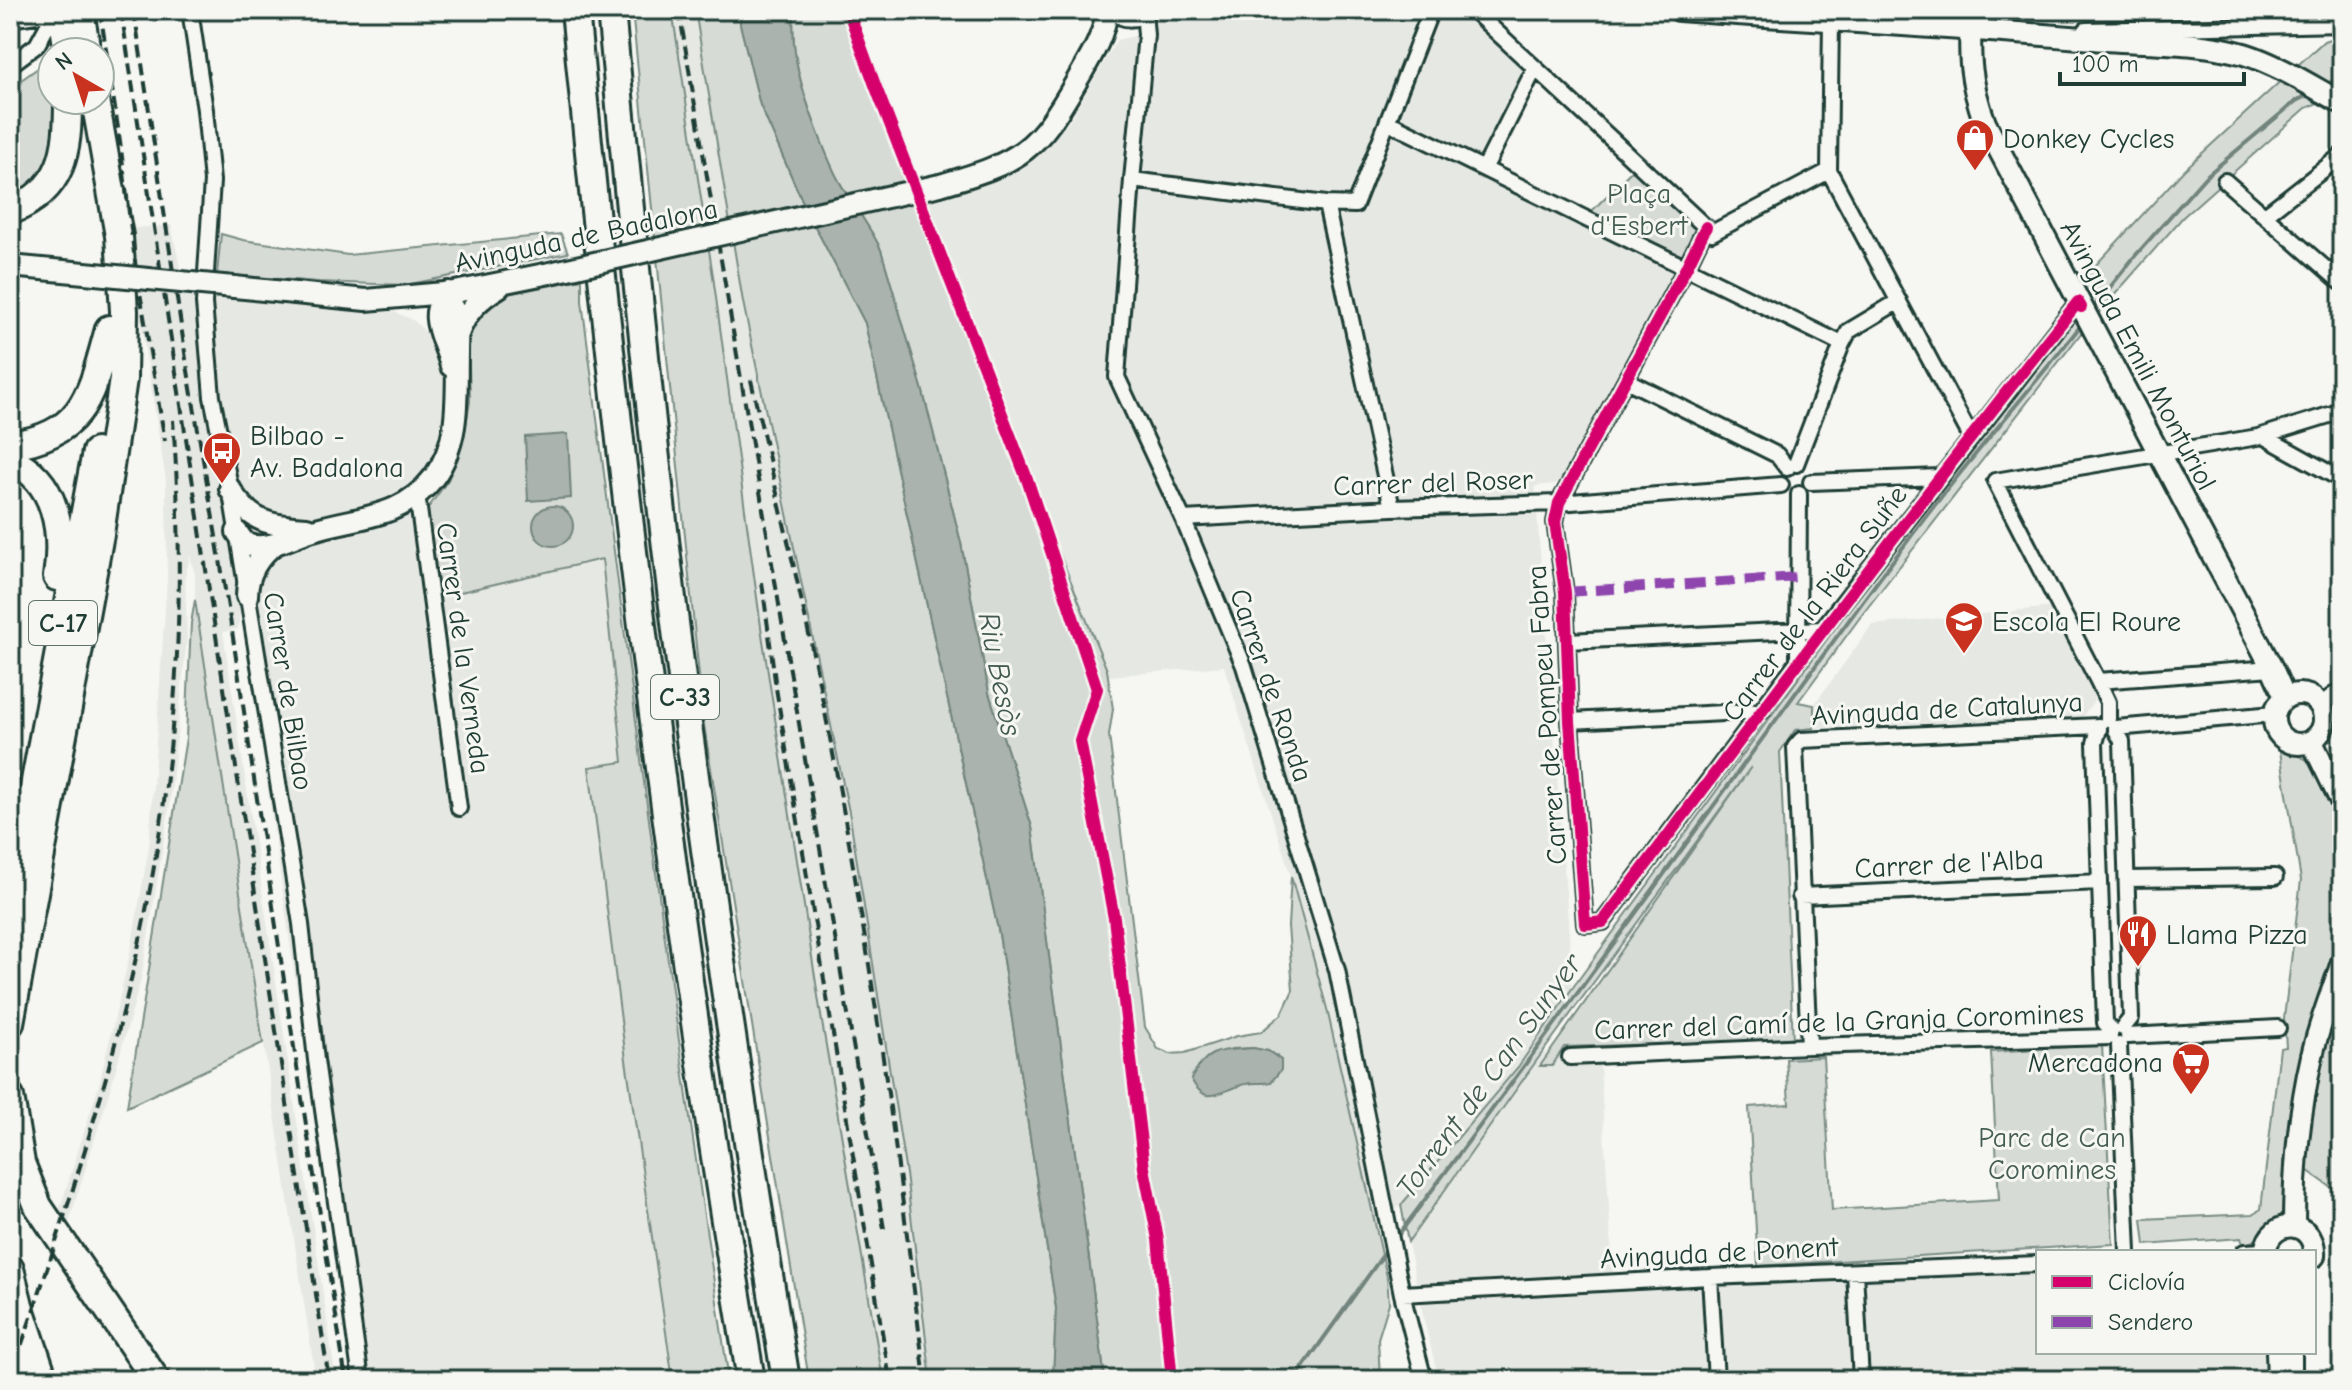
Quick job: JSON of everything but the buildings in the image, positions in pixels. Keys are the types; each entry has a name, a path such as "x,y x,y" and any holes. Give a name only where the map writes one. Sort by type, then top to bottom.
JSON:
{"highway":[{"name":"C-33","path":"575,10 611,372 659,768 751,1380"},
{"name":"C-33","path":"611,10 636,278 681,669 721,962 786,1380"},
{"path":"63,15 66,36"},
{"path":"63,15 77,36"},
{"path":"10,211 35,197 59,168 67,145 68,116"},
{"name":"C-17","path":"11,911 101,422 109,329 105,255 80,116"},
{"name":"C-17","path":"10,1023 100,534 123,379 119,236 98,116"},
{"path":"10,445 28,443 57,432 79,411 92,387 109,329"},
{"path":"10,460 29,472 46,491 58,518 61,553 31,747 11,911"},
{"path":"10,1097 16,1144 38,1206 156,1380"},
{"path":"10,1269 44,1380"},
{"path":"10,1360 16,1380"}],"street":[{"name":"Carrer de Bilbao","path":"190,10 212,181 204,303 212,397 239,539 301,924 316,1060 361,1380"},
{"path":"1132,180 1355,205 1431,10"},
{"path":"1473,10 1709,230"},
{"path":"1679,10 2016,32 2342,24"},
{"name":"Avinguda Emili Monturiol","path":"1971,10 1969,63 1985,123 2272,668 2280,706"},
{"path":"2193,27 2195,10"},
{"name":"Avinguda de Badalona","path":"10,266 366,300 443,294 550,273 940,185 1004,165 1035,143 1057,117 1102,37 1128,11"},
{"name":"Carrer de Ronda","path":"1128,11 1146,35 1117,377 1183,519 1244,666 1337,970 1402,1294 1424,1380"},
{"path":"10,19 63,15"},
{"path":"10,65 37,45 63,15"},
{"path":"1831,21 1829,171 1971,437"},
{"path":"2016,32 2208,46 2246,55 2287,73 2341,103"},
{"path":"1484,169 1535,68"},
{"path":"1388,122 1842,344"},
{"path":"2265,215 2342,155"},
{"path":"1559,503 1709,230 1829,171"},
{"path":"2225,181 2342,283"},
{"path":"1326,204 1392,508"},
{"path":"450,335 475,304 506,282"},
{"path":"239,539 251,528 275,533 319,528 383,514 417,494 435,474 452,436 457,403 450,335 455,313 443,294"},
{"path":"366,300 407,306 450,335"},
{"path":"1626,380 1777,455 1792,466 1808,471 1811,482 1808,489 1799,494 1788,493 1781,485 1782,474 1792,466 1842,344 1849,331 1899,301"},
{"name":"Carrer de la Riera Suñe","path":"1585,924 1603,922 1822,629 1971,437 2083,311"},
{"path":"2118,1035 2105,1023 2095,743 2108,727 2108,702 1995,481 2263,436 2342,411"},
{"path":"2263,436 2342,480"},
{"path":"1811,482 1940,477"},
{"name":"Carrer del Roser","path":"1183,519 1559,503 1781,485"},
{"path":"230,489 240,505 275,533"},
{"name":"Carrer de la Verneda","path":"417,494 459,808"},
{"path":"1798,662 1799,494"},
{"name":"Carrer de Pompeu Fabra","path":"1559,503 1555,522 1565,592 1570,721 1585,924"},
{"path":"247,596 252,570 275,533"},
{"path":"1567,641 1822,629"},
{"path":"2098,681 2272,668"},
{"path":"2320,705 2342,689"},
{"path":"2298,693 2308,695 2320,705 2324,725 2312,742 2298,744 2284,740 2276,730 2273,722 2280,706 2298,693"},
{"name":"Avinguda de Catalunya","path":"1800,896 1795,747 1801,740 2108,727 2280,706"},
{"path":"1570,721 1762,711"},
{"path":"2108,727 2122,741 2131,1018 2118,1035 2128,1250"},
{"path":"2312,742 2342,803"},
{"path":"2127,879 2275,877"},
{"name":"Carrer de l'Alba","path":"1800,896 2100,882"},
{"path":"1800,896 1809,1046"},
{"path":"2294,1226 2294,1185 2305,1091 2315,1045 2342,962"},
{"name":"Carrer del Camí de la Granja Coromines","path":"1570,1057 2278,1028"},
{"path":"2260,1250 2274,1232 2294,1226 2310,1236 2314,1250"},
{"name":"Avinguda de Ponent","path":"1402,1294 1710,1277 2036,1264"},
{"path":"1855,1272 1861,1380"},
{"path":"1710,1277 1716,1380"},
{"path":"2274,1354 2275,1380"},
{"path":"2291,1354 2291,1380"}],"shaded area":[{"path":"672,10 695,10 743,302 850,817 906,1174 931,1380 883,1380 822,1022 762,634 713,276"},
{"path":"740,10 794,10 798,72 807,101 836,175 881,250 922,388 961,543 989,693 1032,827 1105,1380 1053,1380 1056,1308 999,934 865,323 805,207 760,105 740,24"},
{"path":"1146,10 1465,10 1524,67 1525,75 1477,174 1675,269 1569,475 1555,484 1535,486 1571,990 1518,1067 1401,1205 1375,1222 1327,1009 1291,876 1224,666 1109,676 1032,486 1010,419 925,199 1032,162 1070,120 1117,40 1138,35"},
{"path":"171,225 186,295 387,309 413,320 434,340 446,376 446,424 439,451 420,480 439,597 601,559 623,762 589,768 626,1060 673,1380 353,1380 241,602 238,629 223,632 336,1380 316,1380 190,556 185,577 187,637 170,804 141,979 69,1222 58,1215 99,1085 131,949 149,847 167,579 166,481 126,229"},
{"path":"568,434 571,498 528,501 525,437"},
{"path":"553,506 567,512 573,526 567,540 553,546 539,540 533,526 539,512"},
{"name":"Escola El Roure","path":"2054,607 2092,685 2094,701 2082,717 1814,728 1814,705 1872,625"},
{"path":"1253,1048 1268,1051 1281,1060 1281,1070 1271,1082 1246,1084 1209,1095 1197,1088 1191,1079 1209,1056"},
{"path":"1599,1050 1614,1289 2036,1274 2036,1354 2264,1354 2265,1380 1439,1380 1408,1242 1542,1053"}],"green space":[{"path":"632,10 672,10 713,276 762,634 822,1022 883,1380 809,1380 704,725"},
{"path":"695,10 740,10 740,24 760,105 805,207 865,323 999,934 1056,1308 1053,1380 931,1380 906,1174 850,817 743,302"},
{"path":"794,10 854,10 1010,419 1032,486 1107,670 1113,709 1109,735 1145,1027 1158,1049 1170,1054 1185,1053 1237,1036 1261,1032 1282,1014 1293,990 1288,926 1291,876 1327,1009 1387,1277 1389,1303 1378,1339 1380,1380 1105,1380 1032,827 989,693 961,543 922,388 881,250 839,181 825,150 802,86 793,26","holes":["1231,1049 1268,1051 1277,1056 1271,1081 1243,1084 1223,1092 1192,1075 1199,1067"]},
{"path":"2342,35 2342,92 2306,108 2183,217 2082,332 1798,702 1814,705 1814,728 1795,730 1780,752 1793,1040 1564,1047 1552,1066 1540,1066 1751,767 1408,1242 1401,1205 1518,1067 1844,616 2090,299 2080,282 2184,170 2324,41"},
{"path":"36,69 36,116 57,116 57,125 54,148 46,166 34,182 10,197 10,88"},
{"name":"Plaça d'Esbert","path":"1638,164 1702,223 1689,263 1585,218"},
{"path":"221,234 348,255 561,234 568,253 405,285 319,282 217,274"},
{"path":"582,279 582,301 652,841 729,1380 673,1380 626,1060 589,767 623,762 602,559 439,597 426,511 448,480 463,441 470,402 468,332 476,316 498,296"},
{"path":"195,600 263,1043 127,1107 186,738 191,623"},
{"path":"2279,745 2313,763 2342,826 2342,930 2295,1087 2282,1214 2256,1240 2243,1245 2241,1238 2145,1245 2142,1219 2253,1214 2261,1209 2280,1048 2286,1047 2284,1018 2301,880"},
{"path":"2342,987 2342,1195 2304,1168 2316,1072"},
{"name":"Parc de Can Coromines","path":"2102,1045 2113,1244 1758,1266 1749,1107 1789,1104 1786,1059 1823,1057 1832,1210 1999,1200 1991,1052"}],"waterway":[{"name":"Torrent de Can Sunyer","path":"2326,85 2342,76"},
{"name":"Torrent de Can Sunyer","path":"2092,310 2205,177 2296,101 2312,93"},
{"name":"Torrent de Can Sunyer","path":"1396,1238 1915,531 2082,324"},
{"name":"Torrent de Can Sunyer","path":"1294,1380 1388,1248"}],"railway":[{"path":"100,10 136,269 165,441"},
{"path":"121,10 329,1380"},
{"path":"134,10 346,1380"},
{"path":"679,10 884,1229"},
{"path":"751,380 812,648 852,859 892,1119 925,1380"},
{"path":"10,1379 105,1082 142,931 156,854 172,732 177,643 179,554 173,420"},
{"path":"762,582 776,688 890,1380"}],"marked path":[{"path":"1565,592 1799,577"}],"cycle path":[{"path":"848,10 1027,479 1097,689 1080,741 1114,918 1144,1168 1158,1239 1172,1380"},
{"path":"1706,227 1559,503 1555,522 1565,592 1570,721 1585,924 1603,922 1957,455 2078,302 2081,307"}],"place":[{"name":"Donkey Cycles","path":"1975,172"},
{"name":"Bilbao - Av. Badalona","path":"222,485"},
{"name":"Escola El Roure","path":"1964,655"},
{"name":"Llama Pizza","path":"2138,968"},
{"name":"Mercadona","path":"2191,1096"}],"water label":[{"name":"Riu Besòs","path":"1000,674"}]}
